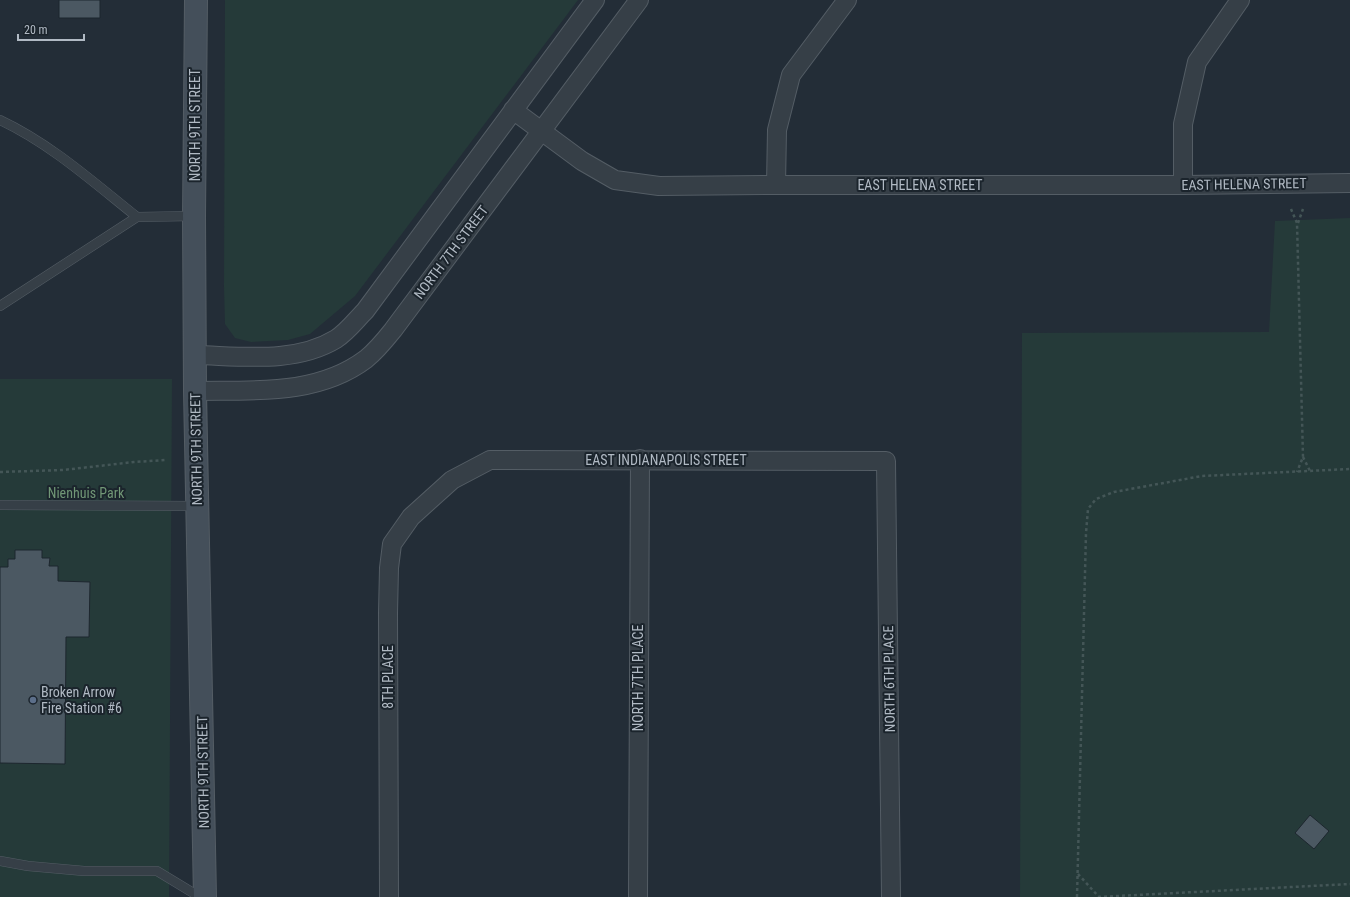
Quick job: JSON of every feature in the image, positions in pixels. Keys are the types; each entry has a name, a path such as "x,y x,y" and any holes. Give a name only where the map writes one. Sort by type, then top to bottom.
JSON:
{"main road":[{"name":"NORTH 9TH STREET","path":"196,0 194,216 195,391 205,897"}],"street":[{"path":"195,355 291,355 307,352 338,338 364,311 596,0"},
{"name":"NORTH 7TH STREET","path":"195,391 275,390 311,385 340,374 367,358 393,330 639,0"},
{"path":"776,185 777,130 791,75 847,0"},
{"path":"1183,185 1183,124 1197,62 1240,0"},
{"name":"EAST HELENA STREET","path":"513,110 582,161 615,180 659,186 1183,185 1350,183"},
{"name":"EAST INDIANAPOLIS STREET","path":"452,480 490,460 886,461"},
{"name":"NORTH 7TH PLACE","path":"638,897 640,460"},
{"name":"NORTH 6TH PLACE","path":"886,461 891,897"},
{"name":"8TH PLACE","path":"389,897 388,612 389,568 392,544 411,518 452,480"}],"lane":[{"path":"0,120 62,157 137,217"},
{"path":"0,306 137,217 194,216"},
{"path":"0,505 197,506"},
{"path":"0,861 28,866 84,871 157,871 200,897"}],"path":[{"path":"1291,209 1297,223 1303,456 1297,472"},
{"path":"1297,223 1303,209"},
{"path":"1303,456 1310,471"},
{"path":"0,472 63,470 166,460"},
{"path":"1077,897 1086,533 1088,509 1096,500 1114,492 1202,476 1350,469"},
{"path":"1077,874 1099,897 1350,884"}],"green space":[{"path":"225,0 578,0 355,296 310,334 288,340 251,342 235,338 225,324"},
{"path":"1350,218 1350,897 1020,897 1022,333 1269,332 1275,221"},
{"name":"Nienhuis Park","path":"0,379 172,379 169,897 0,897"}],"building":[{"path":"59,0 100,0 100,18 59,18"},
{"name":"Broken Arrow Fire Station #6","path":"15,550 42,550 42,558 50,558 49,566 58,566 58,581 90,582 89,637 66,637 65,764 0,763 0,567 8,567 8,559 15,559"},
{"path":"1310,815 1329,831 1314,849 1295,833"}],"place":[{"name":"Broken Arrow Fire Station #6","path":"33,700"}]}
